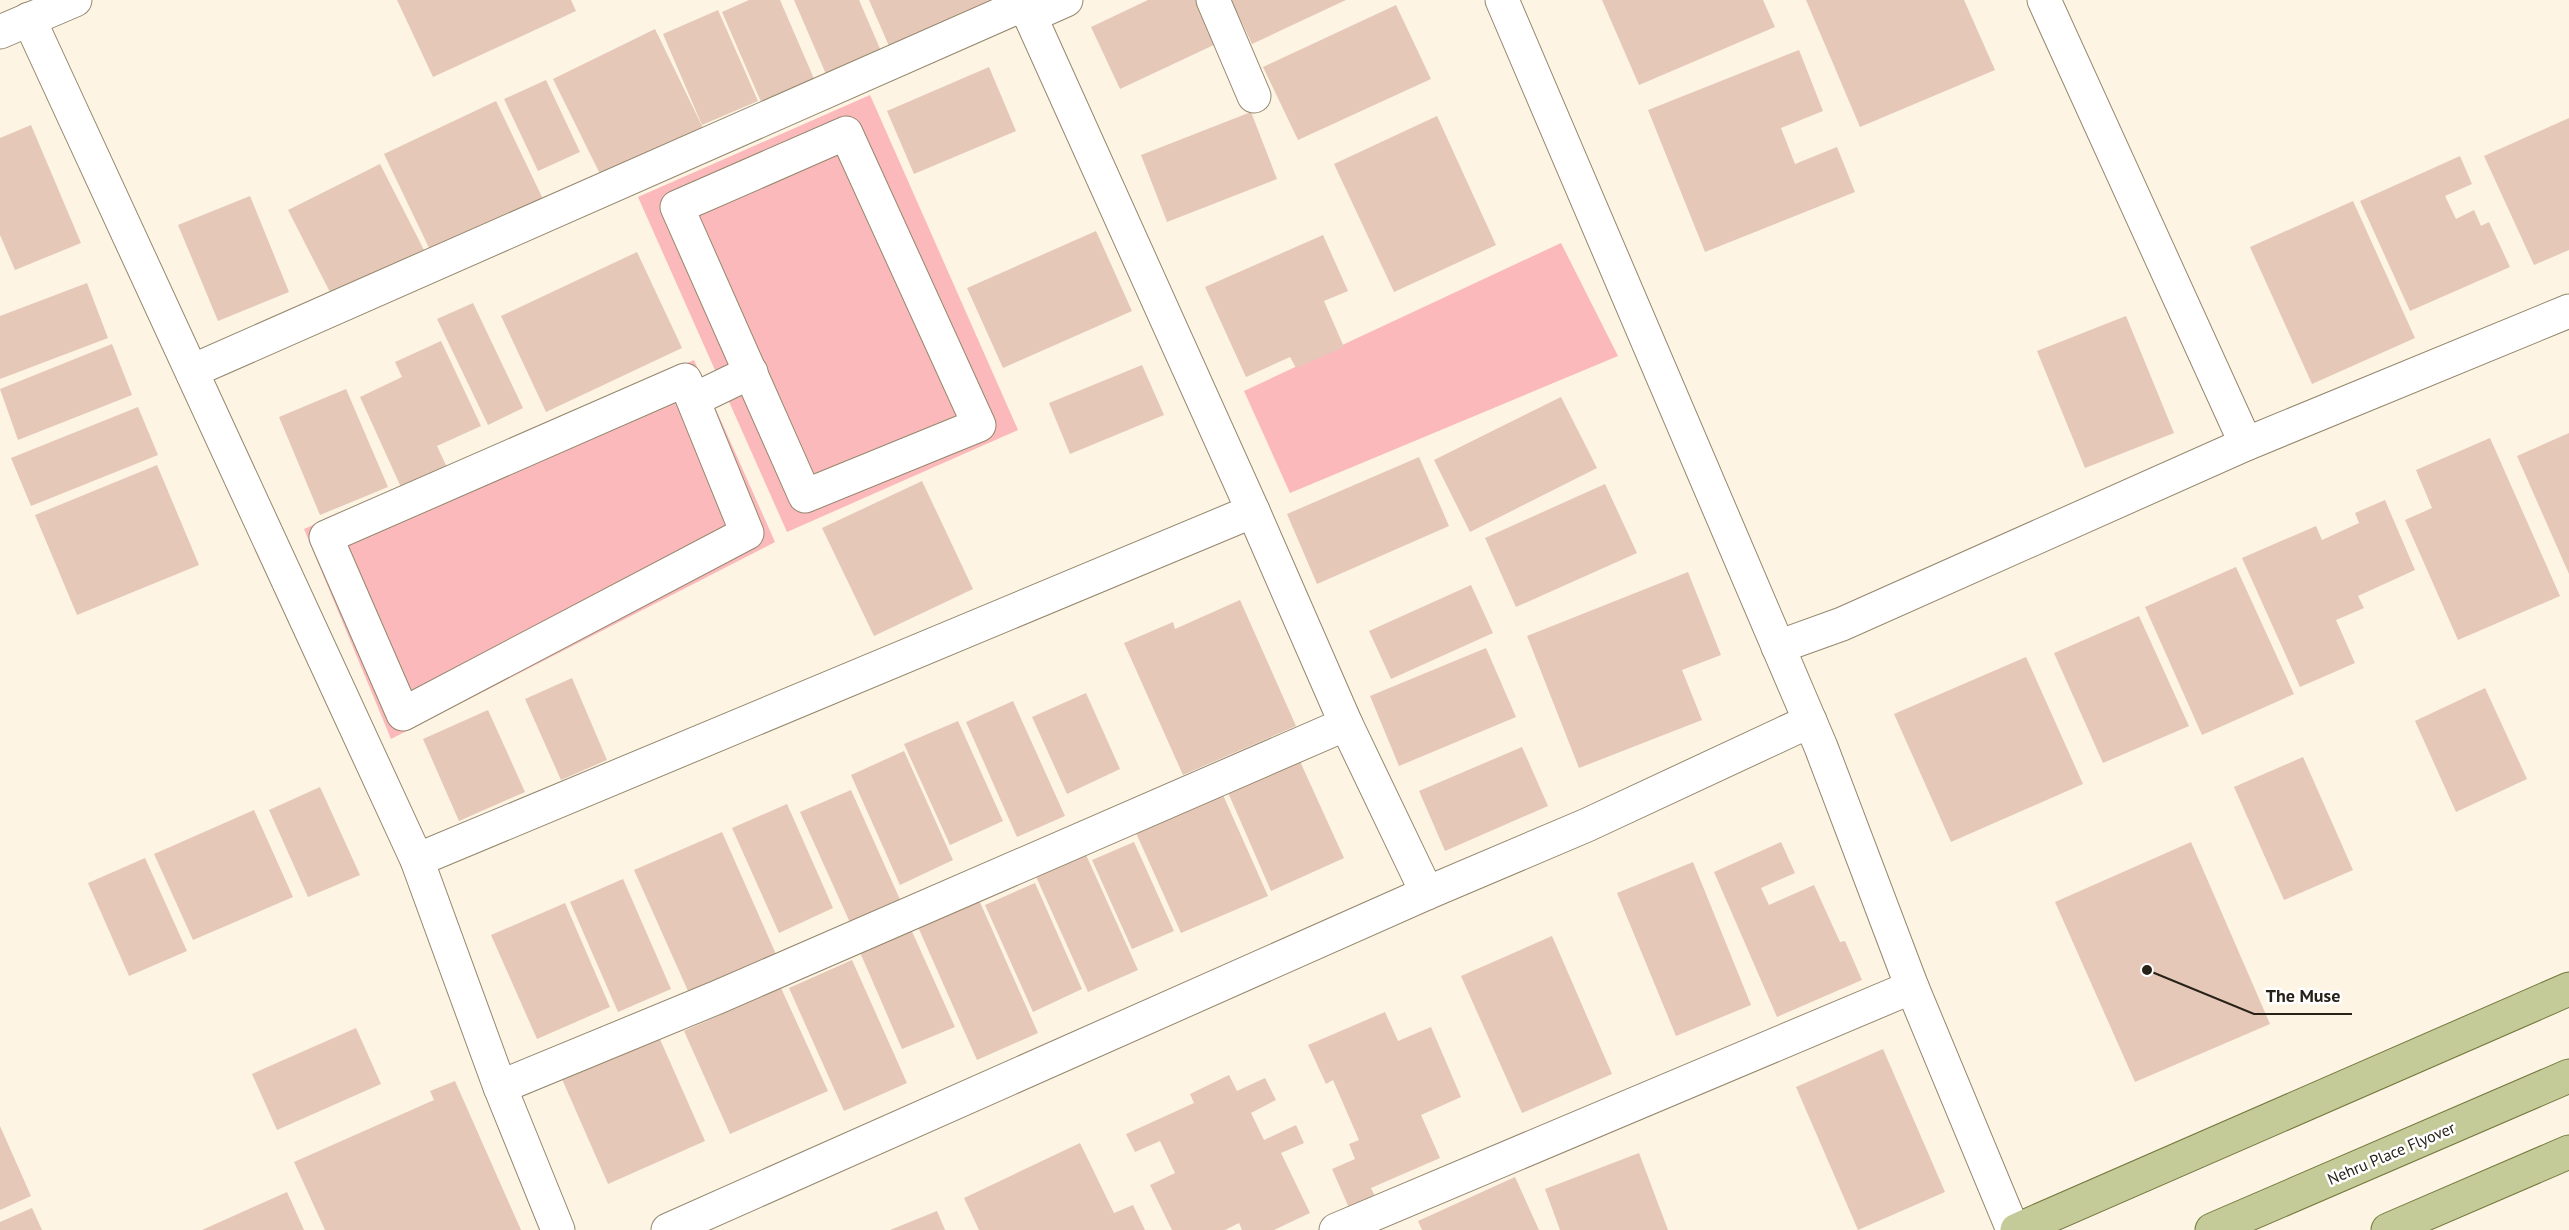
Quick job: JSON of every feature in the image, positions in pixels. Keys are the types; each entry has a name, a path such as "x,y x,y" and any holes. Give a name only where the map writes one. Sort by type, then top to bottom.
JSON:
{"main road":[{"path":"2015,1230 2569,990"},
{"name":"Nehru Place Flyover","path":"2212,1230 2569,1076"},
{"path":"2388,1230 2569,1152"}],"street":[{"path":"0,32 75,0"},
{"path":"1030,15 1066,0"},
{"path":"1213,0 1254,96"},
{"path":"1502,0 1810,721 1912,987 2015,1230"},
{"path":"2044,0 2246,444"},
{"path":"192,371 1013,9 1023,9 1030,15 1346,724 1427,893"},
{"path":"29,19 417,860 500,1087 558,1230"},
{"path":"739,130 759,171"},
{"path":"846,133 979,425 805,496 751,372 677,207 846,133"},
{"path":"1778,647 1842,624 2246,444 2569,311"},
{"path":"693,400 751,372"},
{"path":"685,380 693,400 747,533 403,714 326,537 685,380"},
{"path":"417,860 1252,511"},
{"path":"311,630 355,605"},
{"path":"668,1230 1427,893 1587,825 1810,721"},
{"path":"500,1087 718,997 1346,724"},
{"path":"1335,1230 1912,987"}],"shaded area":[{"path":"870,95 1018,430 787,532 638,197"},
{"path":"1561,243 1618,356 1290,493 1244,391"},
{"path":"694,360 775,542 391,739 304,529"}],"building":[{"path":"397,0 571,0 576,11 433,77"},
{"path":"749,0 780,0 815,81 762,104 722,12"},
{"path":"794,0 859,0 884,58 829,81"},
{"path":"869,0 997,0 889,46"},
{"path":"1148,0 1198,0 1218,43 1120,89 1091,27"},
{"path":"1231,0 1346,0 1252,44"},
{"path":"1602,0 1763,0 1775,27 1639,85"},
{"path":"1806,0 1964,0 1995,70 1860,127"},
{"path":"1396,5 1431,79 1298,140 1263,67"},
{"path":"718,10 758,101 702,125 663,34"},
{"path":"655,29 704,130 603,180 553,79"},
{"path":"1799,50 1823,111 1781,128 1795,164 1837,147 1855,192 1705,252 1648,110"},
{"path":"989,67 1016,131 914,174 887,111"},
{"path":"546,80 580,152 538,171 504,99"},
{"path":"496,101 543,199 431,252 384,154"},
{"path":"1251,112 1277,179 1167,222 1141,155"},
{"path":"1437,116 1496,245 1394,292 1334,164"},
{"path":"2569,118 2569,250 2534,265 2484,156"},
{"path":"31,125 81,243 15,270 0,235 0,138"},
{"path":"2460,156 2472,184 2445,196 2456,219 2474,210 2481,226 2489,222 2510,267 2410,311 2360,201"},
{"path":"380,164 424,250 332,296 288,210"},
{"path":"250,196 289,292 218,321 178,225"},
{"path":"2353,201 2415,338 2312,384 2250,247"},
{"path":"1096,231 1132,311 1003,368 967,288"},
{"path":"1323,235 1348,291 1324,301 1344,347 1296,368 1290,357 1246,377 1205,287"},
{"path":"637,252 682,348 546,412 501,316"},
{"path":"87,283 108,338 0,379 0,316"},
{"path":"473,303 523,408 488,425 437,319"},
{"path":"2126,316 2174,433 2085,468 2037,351"},
{"path":"441,341 481,426 437,446 451,476 405,496 360,397 402,377 395,362"},
{"path":"112,344 132,395 18,440 0,389"},
{"path":"1142,365 1164,415 1070,454 1049,403"},
{"path":"346,389 388,487 320,515 279,417"},
{"path":"1561,397 1597,468 1470,532 1434,460"},
{"path":"138,407 158,455 31,506 11,458"},
{"path":"2569,433 2569,574 2517,456"},
{"path":"2490,438 2560,596 2458,640 2405,520 2432,508 2416,470"},
{"path":"1419,457 1449,526 1317,584 1287,514"},
{"path":"157,465 199,565 77,615 35,515"},
{"path":"922,481 973,589 874,636 822,528"},
{"path":"1605,484 1637,553 1516,607 1485,538"},
{"path":"2385,500 2415,570 2358,596 2364,608 2336,620 2355,663 2300,687 2242,558 2316,526 2322,540 2359,523 2355,513"},
{"path":"2236,567 2294,694 2202,735 2145,607"},
{"path":"1688,572 1721,655 1682,670 1702,720 1579,768 1527,636"},
{"path":"1471,585 1493,633 1391,679 1369,631"},
{"path":"1240,600 1296,726 1183,775 1124,643 1173,622 1175,629"},
{"path":"2139,616 2189,726 2103,763 2054,653"},
{"path":"1486,648 1516,717 1399,766 1370,696"},
{"path":"2026,657 2083,784 1951,842 1894,714"},
{"path":"572,678 607,760 561,780 525,699"},
{"path":"2485,688 2527,779 2456,812 2415,721"},
{"path":"1086,693 1120,769 1067,794 1032,717"},
{"path":"1013,701 1065,816 1017,837 966,722"},
{"path":"488,710 525,792 459,821 423,739"},
{"path":"958,721 1003,821 950,845 904,744"},
{"path":"1522,747 1548,806 1445,851 1419,791"},
{"path":"904,751 953,860 900,885 851,775"},
{"path":"1298,757 1344,858 1271,891 1226,788"},
{"path":"2303,757 2353,870 2284,900 2234,787"},
{"path":"320,787 360,875 308,897 269,810"},
{"path":"851,790 902,904 852,927 800,812"},
{"path":"1223,795 1268,896 1181,933 1136,833"},
{"path":"787,804 833,908 779,933 732,828"},
{"path":"254,810 293,897 193,940 154,854"},
{"path":"722,832 779,961 692,1000 634,870"},
{"path":"1134,842 1174,931 1132,949 1092,860"},
{"path":"1781,842 1795,873 1761,888 1769,905 1814,885 1840,942 1845,941 1862,980 1777,1017 1714,872"},
{"path":"2191,842 2270,1024 2135,1082 2055,902"},
{"path":"1083,848 1138,970 1088,992 1033,870"},
{"path":"145,858 187,951 129,976 88,883"},
{"path":"1693,862 1751,1005 1676,1036 1617,893"},
{"path":"623,879 671,989 618,1012 570,902"},
{"path":"1035,883 1082,989 1033,1012 985,905"},
{"path":"979,900 1038,1033 977,1060 918,927"},
{"path":"565,903 610,1007 537,1039 491,935"},
{"path":"910,927 955,1027 902,1049 859,950"},
{"path":"1552,936 1612,1074 1522,1113 1461,976"},
{"path":"852,960 907,1083 844,1111 789,988"},
{"path":"781,988 828,1091 730,1134 684,1031"},
{"path":"1385,1012 1398,1041 1431,1027 1461,1097 1421,1115 1440,1158 1371,1188 1376,1198 1350,1210 1332,1169 1355,1159 1349,1144 1359,1140 1333,1080 1326,1084 1308,1045"},
{"path":"356,1028 381,1084 277,1130 252,1074"},
{"path":"655,1028 705,1141 608,1184 558,1070"},
{"path":"1883,1049 1945,1192 1858,1230 1796,1087"},
{"path":"1229,1075 1237,1091 1265,1078 1276,1100 1251,1113 1264,1140 1296,1125 1304,1143 1281,1153 1310,1213 1274,1230 1242,1230 1239,1223 1225,1230 1172,1230 1150,1185 1175,1173 1160,1141 1135,1152 1126,1134 1194,1103 1190,1094"},
{"path":"455,1081 521,1230 325,1230 294,1162 434,1100 430,1091"},
{"path":"0,1126 31,1196 0,1210"},
{"path":"1080,1143 1114,1213 1133,1205 1145,1230 979,1230 964,1198"},
{"path":"1639,1153 1668,1230 1560,1230 1545,1189"},
{"path":"1515,1177 1539,1230 1422,1230 1418,1221"},
{"path":"287,1192 304,1230 202,1230"},
{"path":"32,1208 42,1230 0,1230 0,1222"},
{"path":"937,1211 945,1230 890,1230"}],"place":[{"name":"The Muse","path":"2147,970"}]}
